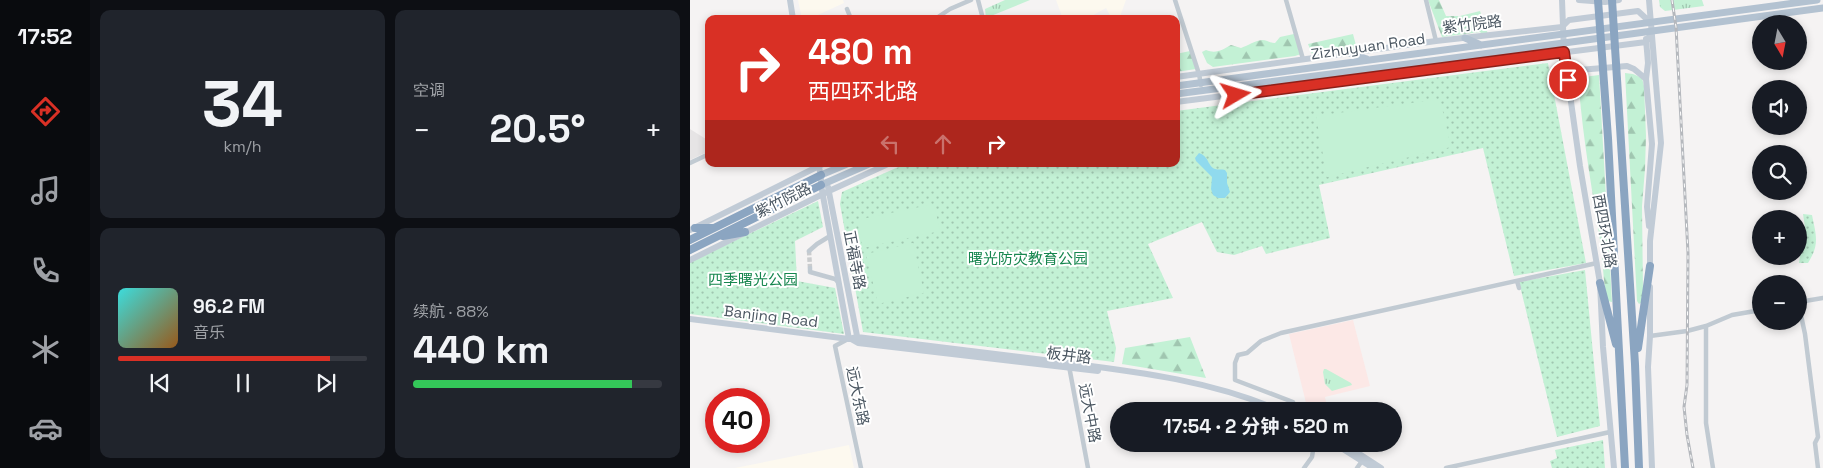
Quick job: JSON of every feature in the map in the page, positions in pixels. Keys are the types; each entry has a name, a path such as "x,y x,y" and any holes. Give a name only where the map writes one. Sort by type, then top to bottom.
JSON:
{"highway":[{"name":"西四环北路","path":"1598,0 1608,138 1625,468"},
{"name":"西四环北路","path":"1612,0 1636,364 1639,468"},
{"path":"690,240 821,175"},
{"path":"690,250 824,184"},
{"path":"693,229 715,228"},
{"path":"716,236 745,232"},
{"path":"1636,364 1650,266"},
{"path":"1600,283 1620,358"}],"main road":[{"path":"1652,26 1817,0"},
{"path":"1652,26 1823,8"},
{"name":"Zizhuyuan Road","path":"1180,94 1563,43 1644,31 1652,26"},
{"name":"Zizhuyuan Road","path":"1180,86 1482,45 1652,26"},
{"path":"1465,38 1482,45"},
{"path":"1349,53 1370,60"},
{"path":"1301,78 1319,84"},
{"path":"821,175 840,167"},
{"path":"824,184 862,167"}],"street":[{"path":"790,0 793,15"},
{"path":"941,15 972,0"},
{"path":"978,0 982,15"},
{"path":"1175,0 1180,15"},
{"path":"1286,0 1303,59"},
{"path":"1426,0 1436,41"},
{"name":"西四环北路","path":"1562,0 1564,52 1580,166 1600,283 1603,347 1614,468"},
{"path":"1579,0 1605,2 1619,0"},
{"path":"1649,0 1661,143 1650,241"},
{"path":"847,9 849,15"},
{"name":"紫竹院路","path":"1180,76 1436,41 1562,27 1570,20 1638,11 1652,26"},
{"path":"1180,15 1199,74 1203,99"},
{"path":"1646,42 1652,26"},
{"path":"1644,31 1648,63 1646,79 1652,144 1647,207 1650,241 1650,336 1648,367 1652,468"},
{"path":"1180,102 1646,42"},
{"path":"1648,63 1656,87"},
{"path":"1570,94 1574,77 1579,70 1627,66 1634,68 1646,79"},
{"path":"690,163 705,156"},
{"name":"紫竹院路","path":"693,229 814,167"},
{"path":"820,167 830,236 849,338 858,340"},
{"name":"紫竹院路","path":"690,260 825,192 881,167"},
{"name":"正福寺路","path":"825,192 858,340"},
{"path":"809,251 830,236"},
{"path":"1293,402 1235,380 1235,363 1238,356 1247,353 1261,341 1281,333 1597,263"},
{"path":"810,268 810,272 839,283"},
{"path":"1517,281 1519,288"},
{"path":"1807,302 1823,298"},
{"path":"1650,336 1687,332 1732,315 1752,312"},
{"name":"Banjing Road","path":"690,318 849,338"},
{"path":"1706,326 1706,423 1713,468"},
{"path":"1804,330 1818,436 1816,443 1818,468"},
{"name":"远大东路","path":"849,338 835,346 861,468"},
{"name":"板井路","path":"858,340 1156,378 1195,386 1246,402"},
{"path":"1068,366 1145,373 1196,382 1257,402"},
{"name":"远大中路","path":"1068,366 1088,468"},
{"path":"1446,468 1610,432"},
{"path":"1304,468 1312,457 1313,452"},
{"path":"1348,452 1373,468"},
{"path":"1356,452 1381,468"},
{"path":"1357,468 1362,461"}],"shaded area":[{"path":"798,0 843,0 844,3 818,15 801,15"},
{"path":"1056,0 1126,0 1120,15 1110,15 1106,8 1093,15 1062,15"},
{"path":"690,129 705,138 705,153 690,160"},
{"path":"1353,320 1370,386 1325,397 1326,402 1306,402 1289,334"},
{"path":"849,445 854,468 735,468"}],"green space":[{"path":"1005,0 1030,0 993,15 986,15 985,9"},
{"path":"1428,0 1439,0 1446,16 1460,16 1480,11 1488,34 1480,32 1442,37"},
{"path":"1659,0 1702,0 1704,6 1665,11 1660,7"},
{"path":"1294,34 1301,54 1295,56 1213,67 1207,63 1202,52 1206,50 1219,51 1231,45 1241,48 1262,40 1275,43 1280,37"},
{"path":"1353,34 1357,49 1312,54 1308,44"},
{"path":"1190,51 1196,69 1180,71 1180,53"},
{"name":"曙光防灾教育公园","path":"1548,63 1586,263 1514,276 1483,148 1319,185 1330,238 1266,254 1262,246 1234,255 1217,252 1202,222 1148,244 1173,298 1107,311 1116,348 1114,362 863,332 840,204 842,192 900,167 1180,167 1180,110"},
{"path":"1625,73 1642,78 1644,86 1646,136 1642,206 1643,291 1642,302 1639,304 1637,301"},
{"path":"1599,75 1612,302 1607,301 1579,88 1580,81 1584,77"},
{"path":"1440,99 1451,147 1327,177 1316,116"},
{"name":"四季曙光公园","path":"818,201 823,227 795,241 797,281 835,288 844,334 690,314 690,262"},
{"path":"934,204 940,231 863,248 857,220"},
{"path":"1807,214 1812,215 1816,234 1816,245 1808,263"},
{"path":"913,243 924,293 878,304 866,254"},
{"path":"1585,270 1600,426 1557,437 1519,282"},
{"path":"1190,337 1206,378 1122,364 1125,348"},
{"path":"1324,369 1352,385 1332,391 1325,384"},
{"path":"1603,440 1605,468 1552,468 1550,461 1557,458 1555,450"}],"water":[{"path":"1199,153 1205,156 1213,168 1225,170 1227,173 1227,183 1230,192 1225,198 1218,198 1213,195 1211,189 1212,177 1195,158"}],"tunnel":[{"path":"809,251 810,268"}],"railway":[{"path":"1672,0 1676,27 1688,253 1687,385 1684,407 1693,468"}],"route":[{"path":"1236,95 1564,52 1568,80"}]}
